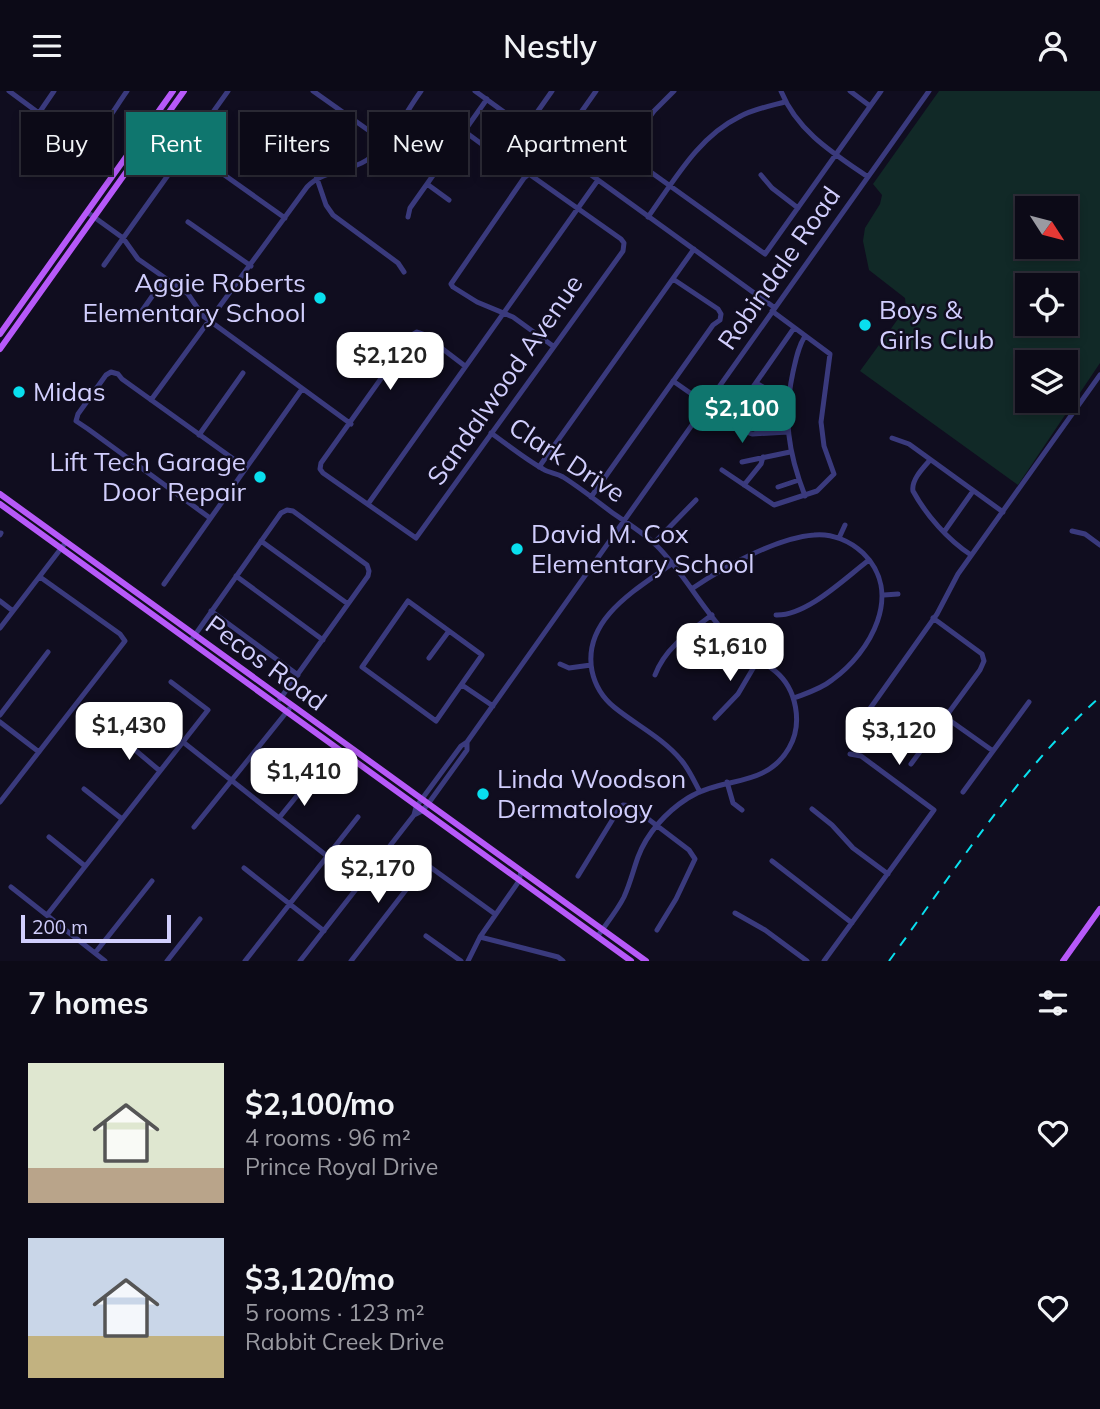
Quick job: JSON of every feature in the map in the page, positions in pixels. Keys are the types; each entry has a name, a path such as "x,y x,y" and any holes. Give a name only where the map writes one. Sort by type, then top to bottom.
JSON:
{"main road":[{"path":"0,334 173,91"},
{"path":"0,349 184,91"},
{"name":"Pecos Road","path":"0,494 646,961"},
{"name":"Pecos Road","path":"0,504 631,961"},
{"path":"341,752 361,760 364,758"},
{"path":"1063,961 1097,919 1100,909"}],"street":[{"path":"9,91 38,112"},
{"path":"40,112 54,91"},
{"path":"112,112 127,91"},
{"path":"104,265 228,91"},
{"path":"313,91 369,131"},
{"path":"475,91 504,112"},
{"path":"537,112 552,91"},
{"path":"581,112 596,91"},
{"path":"651,115 674,91"},
{"path":"781,91 806,130 868,177"},
{"path":"850,91 870,106"},
{"path":"651,172 765,254 881,91"},
{"name":"Robindale Road","path":"300,961 467,750 467,743 929,91"},
{"path":"404,112 417,92"},
{"path":"468,125 487,99"},
{"path":"648,217 698,149 719,128 751,111 786,102"},
{"path":"151,400 208,320 221,308 307,187 318,177 369,158"},
{"path":"552,346 504,313 477,302 453,288 451,284 529,174 577,209"},
{"path":"224,175 285,218"},
{"path":"408,217 410,208 433,175"},
{"path":"591,175 773,309 825,350 831,358 823,394 821,422 824,446 834,474 817,491 775,506 722,470"},
{"path":"761,175 772,188 798,208"},
{"path":"318,177 326,205 333,215 398,263 404,272"},
{"path":"465,366 417,332 412,335 321,463 320,469 368,504 598,180"},
{"path":"427,184 449,200"},
{"name":"Sandalwood Avenue","path":"368,504 416,538 622,250 624,243 621,239 577,209"},
{"path":"87,212 123,238 138,259 188,294 208,320 351,424"},
{"path":"188,222 251,266"},
{"path":"539,467 694,249"},
{"path":"139,315 165,278"},
{"path":"591,497 719,320 721,314 718,309 673,279"},
{"path":"734,407 737,409 794,328"},
{"path":"805,336 799,344 787,401 790,452 805,496"},
{"path":"210,518 76,421 78,414 106,375 111,372 118,374 246,468"},
{"path":"199,435 243,373"},
{"path":"862,730 864,717 933,618 971,555 1100,375"},
{"path":"673,381 706,404 716,406 747,433 788,432"},
{"path":"756,383 787,401"},
{"path":"164,584 302,389"},
{"name":"Clark Drive","path":"491,433 539,467 563,477 654,543 673,563 736,644 776,671 794,698"},
{"path":"892,438 902,440 1003,512"},
{"path":"742,462 790,452"},
{"path":"744,485 761,464 763,457"},
{"path":"930,460 911,486 924,508 944,532 971,555"},
{"path":"778,487 799,480"},
{"path":"944,532 973,491"},
{"path":"654,543 696,501"},
{"path":"190,642 281,513 287,510 293,511 367,565 368,576 276,705"},
{"path":"839,538 845,525"},
{"path":"1072,531 1085,534 1100,545"},
{"path":"597,937 624,897 638,857 656,826 674,808 701,792 727,782 754,778 783,758 796,730 794,698 830,682 853,661 878,623 884,595 869,559 859,549 839,538 815,534 737,560 693,588"},
{"path":"261,541 348,604"},
{"path":"0,628 66,542"},
{"path":"776,615 787,615 810,604 869,559"},
{"path":"673,563 613,609 594,637 590,651 591,665 593,678 605,699 673,751 686,766 701,792"},
{"path":"236,576 323,640"},
{"path":"0,802 125,641 120,634 40,577"},
{"path":"884,595 898,594"},
{"path":"0,601 13,611"},
{"path":"408,601 482,655 462,685 436,721 362,667 408,601"},
{"path":"211,611 298,675"},
{"path":"655,675 659,665 676,643 712,615"},
{"path":"911,764 984,661 982,654 933,618"},
{"path":"429,658 449,631"},
{"path":"0,715 48,652"},
{"path":"715,718 738,694 758,660"},
{"path":"560,664 569,668 591,665"},
{"path":"47,915 208,710 171,682"},
{"path":"462,685 493,706"},
{"path":"963,792 1030,702"},
{"path":"194,827 292,706"},
{"path":"945,717 993,751"},
{"path":"0,722 39,752"},
{"path":"125,736 128,744 160,771"},
{"path":"183,742 327,856"},
{"path":"824,961 934,810 861,756 850,754"},
{"path":"279,818 309,781"},
{"path":"727,782 733,803 742,810"},
{"path":"85,789 122,819"},
{"path":"578,876 619,809 631,806 689,849 695,859 676,899 657,930"},
{"path":"811,810 832,825 853,848 888,874"},
{"path":"245,961 358,817"},
{"path":"49,837 85,866"},
{"path":"772,860 852,923"},
{"path":"351,961 426,864 495,914"},
{"path":"244,868 324,931"},
{"path":"468,961 495,914 519,881 522,871"},
{"path":"95,953 152,881"},
{"path":"11,887 106,961"},
{"path":"735,913 765,930 807,961"},
{"path":"167,961 200,919"},
{"path":"426,936 461,961"},
{"path":"481,937 558,957 563,961"}],"green space":[{"path":"939,91 1100,91 1100,363 1078,396 1078,350 1015,350 1015,413 1066,413 1018,485 860,371 906,308 905,298 869,270 863,241 865,228 880,204 882,195 873,184"}],"railway":[{"path":"889,961 1014,789 1070,726 1100,697"}],"place":[{"name":"Aggie Roberts Elementary School","path":"320,298"},
{"name":"Boys & Girls Club","path":"865,325"},
{"name":"Midas","path":"19,392"},
{"name":"Lift Tech Garage Door Repair","path":"260,477"},
{"name":"David M. Cox Elementary School","path":"517,549"},
{"name":"Linda Woodson Dermatology","path":"483,794"}]}
